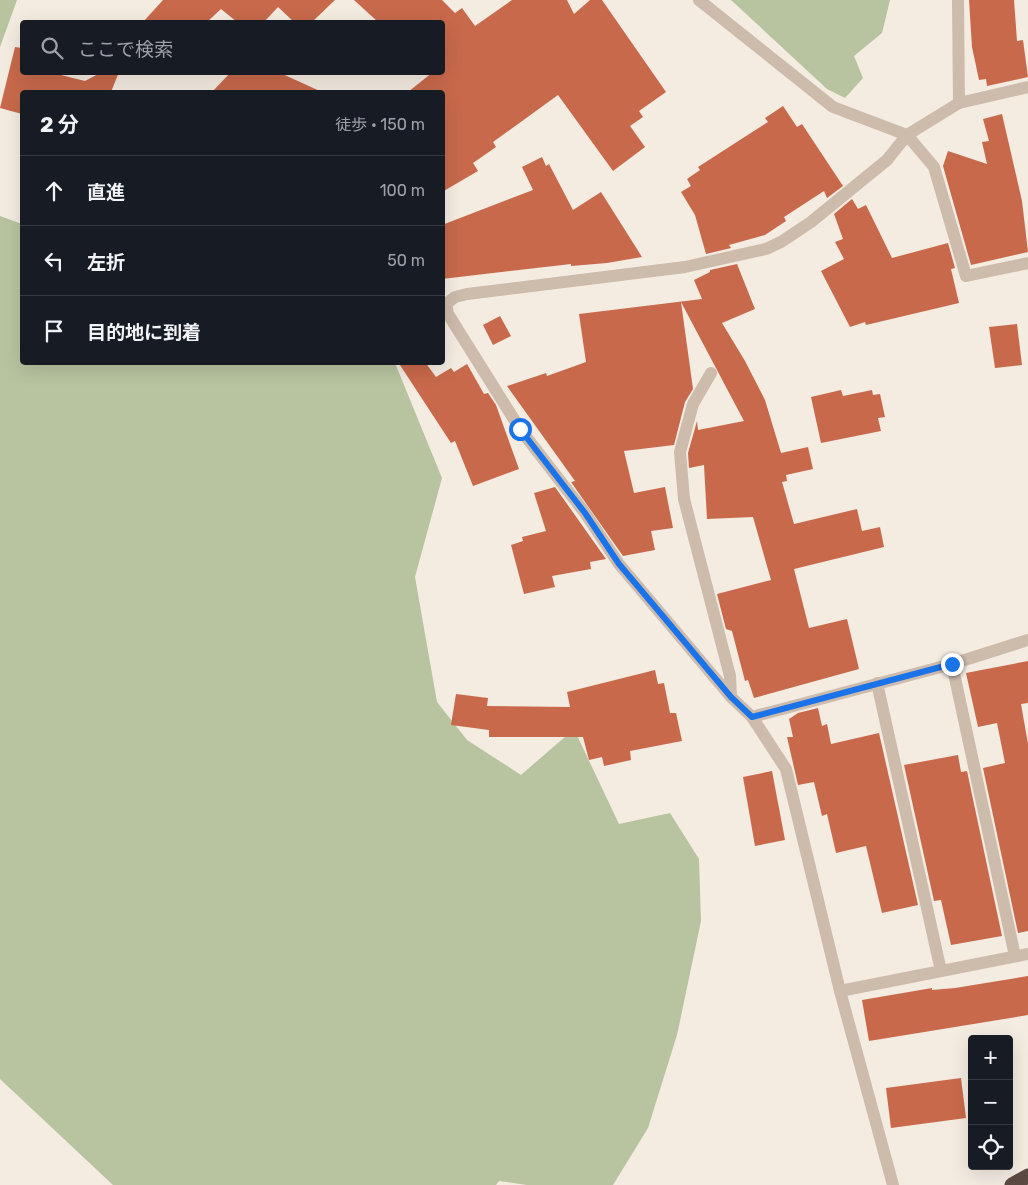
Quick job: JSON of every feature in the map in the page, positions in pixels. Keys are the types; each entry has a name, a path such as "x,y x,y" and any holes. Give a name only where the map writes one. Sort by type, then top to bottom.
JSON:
{"highway":[{"path":"1012,1185 1028,1176"}],"street":[{"path":"699,0 833,108 907,136 934,166 966,276 1028,264"},
{"path":"958,0 959,103"},
{"path":"445,302 455,297 467,294 685,268 766,249 781,242 811,222 887,160 907,136 959,103 1028,87"},
{"path":"445,306 448,314 520,429 585,513 619,564 731,697 752,717 786,769 840,991 893,1185"},
{"path":"711,373 693,404 680,452 684,499 730,676 731,697"},
{"path":"752,717 952,664 1028,640"},
{"path":"840,991 1022,955 952,664"},
{"path":"877,683 940,971"}],"green space":[{"path":"0,0 17,0 0,47"},
{"path":"731,0 890,0 882,33 854,56 863,78 845,98 827,89"},
{"path":"0,216 20,223 20,365 396,365 442,478 415,577 437,702 467,740 521,775 574,729 619,824 670,813 699,859 701,921 677,1035 648,1128 613,1185 527,1185 499,1181 496,1185 113,1185 0,1079"}],"building":[{"path":"163,0 335,0 314,20 292,20 278,7 266,20 235,20 221,9 209,20 145,20"},
{"path":"354,0 442,0 455,13 462,8 475,26 512,0 567,0 574,14 590,0 602,0 666,92 639,111 643,117 630,126 645,147 613,171 558,95 493,142 496,147 473,163 478,171 445,190 445,90 410,90 429,75 445,75 445,20 376,20"},
{"path":"969,0 1014,0 1017,41 1023,40 1028,77 987,86 986,79 979,80 972,47"},
{"path":"15,47 20,48 20,75 61,75 85,81 96,75 118,75 112,90 20,90 20,113 0,108"},
{"path":"228,75 285,75 318,90 214,90"},
{"path":"783,106 797,127 802,124 843,186 827,198 824,191 784,217 786,221 765,235 729,245 731,248 706,254 695,215 681,192 691,186 687,179 700,170 698,167 768,122 765,118"},
{"path":"1002,114 1022,201 1028,252 971,265 943,166 948,151 987,164 982,142 989,141 983,119"},
{"path":"542,157 546,166 549,164 573,210 601,192 642,257 607,263 571,266 571,264 445,279 445,224 533,190 522,167"},
{"path":"852,199 858,209 866,205 892,258 948,243 955,268 951,269 959,303 866,325 865,322 850,327 821,271 844,259 835,242 843,239 834,214"},
{"path":"737,264 755,309 722,323 745,361 765,400 781,453 808,447 813,469 786,475 787,481 782,482 794,524 857,509 862,531 880,527 884,547 794,569 809,628 847,619 859,669 754,698 748,680 745,681 732,631 726,629 717,594 771,580 753,517 707,519 704,465 689,468 688,453 697,421 698,430 744,421 681,302 693,389 685,402 674,445 624,451 634,493 665,487 673,528 651,531 655,550 623,556 571,482 575,481 507,386 546,373 547,376 586,362 579,314 702,299 694,280 710,272 710,270"},
{"path":"500,316 511,336 493,345 483,325"},
{"path":"1017,324 1022,365 995,368 989,327"},
{"path":"467,364 484,394 488,393 496,405 519,469 473,486 455,441 451,443 400,365 427,365 436,377 451,368 454,372"},
{"path":"841,390 843,396 872,390 873,395 880,394 885,417 878,418 881,431 821,443 811,397"},
{"path":"555,487 606,559 590,562 591,569 552,576 555,587 524,594 511,545 523,541 522,537 546,531 534,493"},
{"path":"1028,661 1028,703 1021,704 1028,744 1028,931 1018,933 983,768 1005,763 997,723 978,727 966,673"},
{"path":"655,670 658,684 664,683 670,713 676,713 682,741 630,751 631,760 604,766 602,757 589,760 583,737 489,737 489,730 451,725 456,694 488,698 487,706 570,707 567,692"},
{"path":"818,708 822,726 827,724 831,744 879,733 918,905 882,913 866,846 836,853 827,814 822,816 814,782 798,785 787,737 793,737 789,719 798,713"},
{"path":"958,755 961,772 967,771 1002,936 951,945 941,900 934,901 904,765"},
{"path":"772,771 785,840 755,846 743,777"},
{"path":"1028,976 1028,1015 869,1041 862,1000 932,988 932,990 955,988"},
{"path":"961,1078 966,1118 891,1128 886,1088"}],"route":[{"path":"520,429 585,513 619,564 731,697 752,717 952,664"}]}
